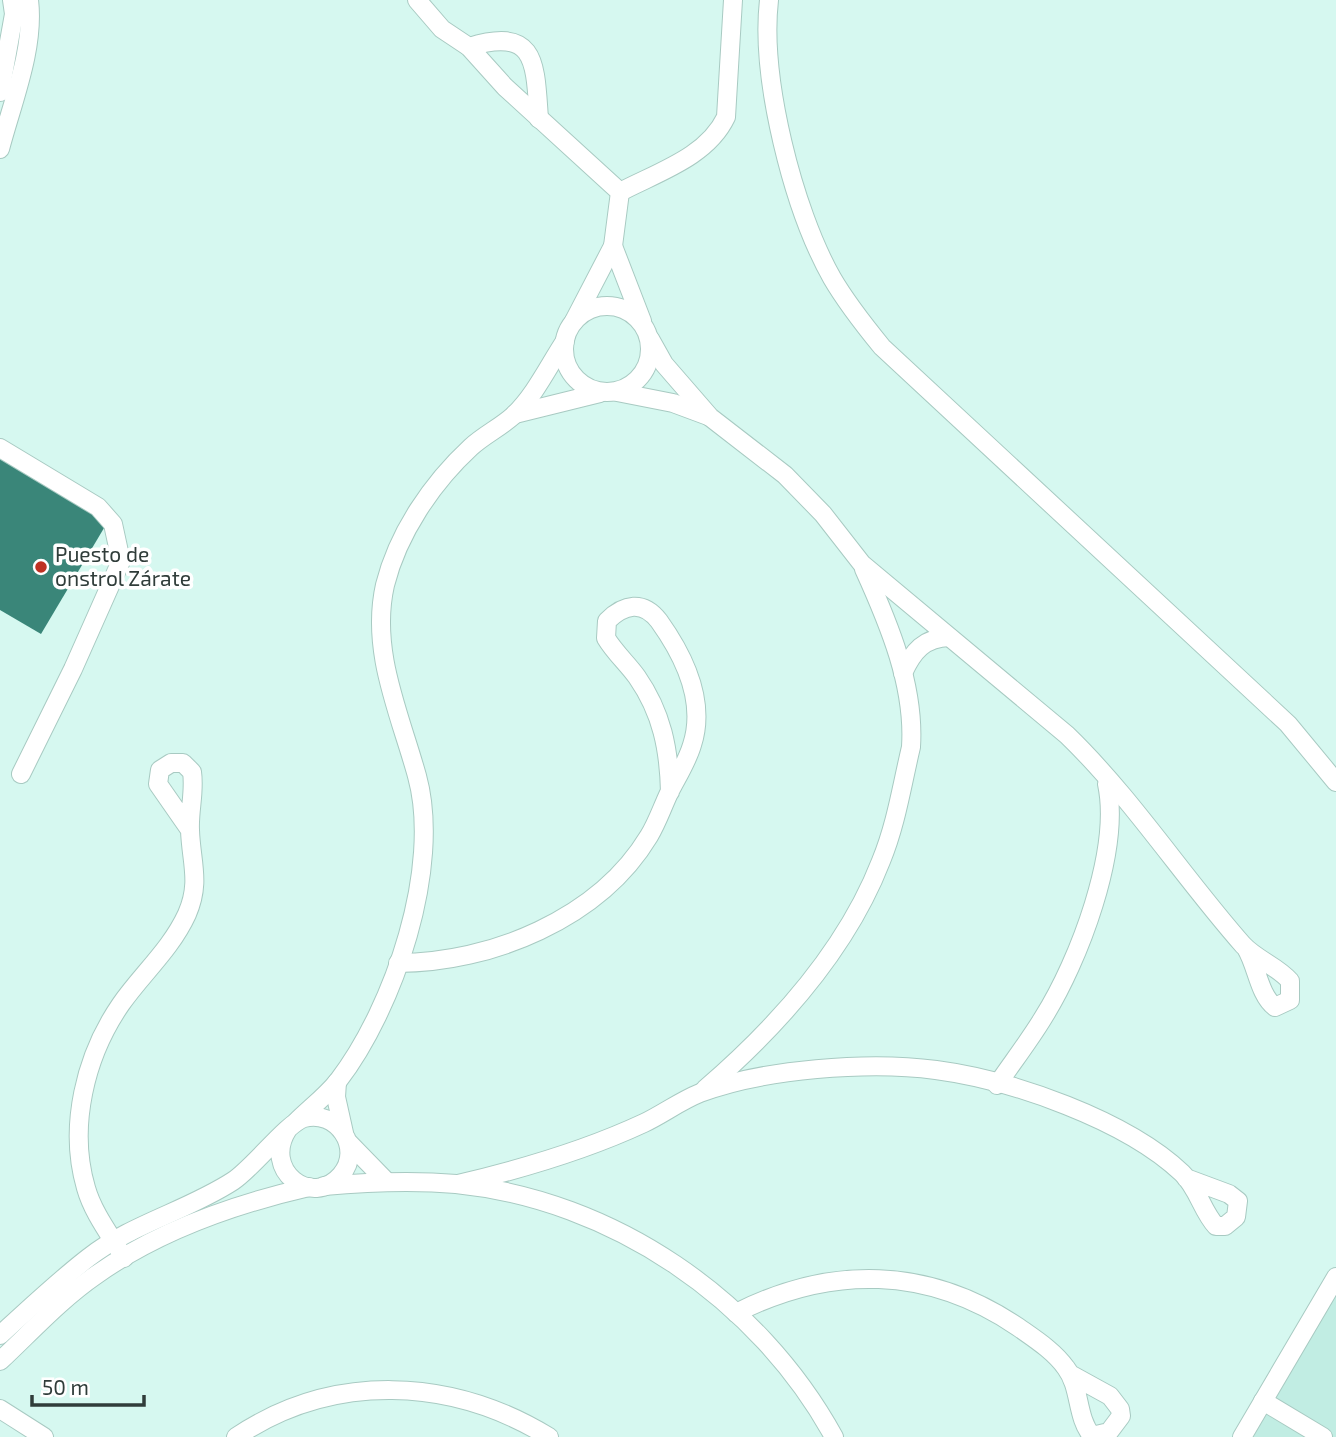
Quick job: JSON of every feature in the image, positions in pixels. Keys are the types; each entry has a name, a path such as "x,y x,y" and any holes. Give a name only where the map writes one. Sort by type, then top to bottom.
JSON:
{"street":[{"path":"0,92 14,15 12,0"},
{"path":"0,149 25,50 30,22 29,0"},
{"path":"417,0 442,29 468,47 538,118 620,192"},
{"path":"620,192 700,150 718,134 726,117 733,0"},
{"path":"769,0 768,41 772,91 787,154 810,232 832,277 861,322 882,346 1288,724 1336,782"},
{"path":"468,47 500,39 519,44 536,71 538,118"},
{"path":"3,76 25,50"},
{"path":"0,1335 88,1257 114,1240 231,1182 255,1164 337,1082 365,1036 398,963 418,898 423,839 418,779 385,670 382,617 384,589 402,540 440,480 472,446 515,414 565,341 614,246 620,192"},
{"path":"614,246 648,334 664,364 710,417 785,475 823,514 862,564 1067,735 1246,948"},
{"path":"515,414 610,392 640,378 648,366 648,334 625,309 611,306 584,312 574,321"},
{"path":"565,341 566,364 572,374 590,390 673,402 710,417"},
{"path":"0,448 98,507 113,524 121,561 73,669 21,774"},
{"path":"700,1093 741,1055 819,969 861,907 883,859 911,747 913,728 904,673 862,564"},
{"path":"398,963 433,963 488,951 544,927 571,911 630,862 648,838 670,792 693,743 696,714 689,674 670,637 654,615 640,606 620,608 607,621 606,638 636,676 662,726 667,741 670,792"},
{"path":"904,673 919,645 936,637 949,637"},
{"path":"997,1084 1044,1017 1077,949 1098,885 1111,832 1112,807 1105,778"},
{"path":"1111,832 1142,823"},
{"path":"124,1258 86,1188 80,1158 83,1094 101,1037 121,1004 158,958 186,915 196,868 190,830"},
{"path":"741,1055 753,1080"},
{"path":"458,1184 517,1171 588,1147 700,1093 804,1071 860,1067 936,1070 1038,1094 1084,1113 1141,1142 1186,1178"},
{"path":"0,1361 95,1276 124,1258 211,1216 316,1186 342,1174 350,1154 336,1097 337,1082"},
{"path":"386,1181 328,1119 306,1118 292,1125 282,1138 279,1159 290,1177 316,1186 386,1181 458,1184 582,1213 627,1236 670,1260 736,1313 794,1377 834,1437"},
{"path":"517,1171 519,1197"},
{"path":"1242,1437 1336,1277"},
{"path":"736,1313 786,1290 825,1282 868,1278 904,1281 940,1289 1004,1318 1051,1352 1070,1374"},
{"path":"236,1437 283,1411 318,1401 384,1390 438,1393 475,1401 523,1421 549,1437"},
{"path":"1263,1401 1323,1437"},
{"path":"0,1409 44,1437"}],"shaded area":[{"path":"1336,1280 1336,1437 1247,1437"}],"building":[{"name":"Puesto de onstrol Zárate","path":"0,459 107,523 41,634 0,610"}],"place":[{"name":"Puesto de onstrol Zárate","path":"41,567"}]}
